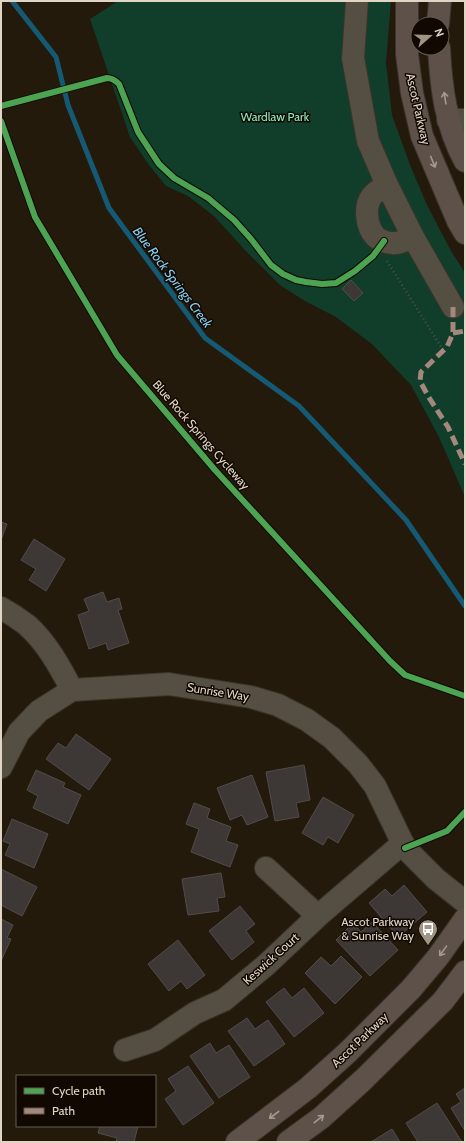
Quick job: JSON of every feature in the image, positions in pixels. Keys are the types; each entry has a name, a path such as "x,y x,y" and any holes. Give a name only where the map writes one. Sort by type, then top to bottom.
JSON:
{"main road":[{"name":"Ascot Parkway","path":"407,1 407,54 412,93 422,136 458,221 465,233"},
{"path":"439,16 440,1"},
{"path":"439,56 440,66 456,120 460,151 465,162"},
{"name":"Ascot Parkway","path":"250,1138 347,1053 411,989 438,957 465,919"},
{"path":"288,1142 321,1118 363,1080 443,1001 465,972"}],"street":[{"path":"357,1 353,58 368,141 412,237 453,307"},
{"path":"387,185 372,196 368,205 366,213 369,226 380,247 392,243 400,243 412,237"},
{"path":"1,608 27,625 45,644 72,690"},
{"name":"Sunrise Way","path":"1,767 20,732 39,711 72,690 169,684 251,697 278,705 307,720 332,738 358,764 375,786 405,848 436,880 465,902"},
{"name":"Keswick Court","path":"125,1050 155,1040 195,1013 224,1000 266,965 318,916 402,843"},
{"path":"266,868 318,916"}],"path":[{"path":"380,247 384,257 443,350"}],"green space":[{"name":"Wardlaw Park","path":"118,1 391,1 386,63 392,115 410,165 427,205 451,251 465,273 465,497 439,437 411,385 372,344 336,317 305,301 280,285 214,216 188,196 166,186 149,165 130,137 90,19"}],"building":[{"path":"351,280 363,293 354,301 342,289"},
{"path":"1,522 7,524 1,540"},
{"path":"34,539 65,559 46,591 29,580 36,569 21,560"},
{"path":"103,592 107,602 119,598 122,609 118,610 129,643 108,650 106,643 89,649 78,615 89,611 84,599"},
{"path":"76,734 111,759 89,790 46,759 58,743 66,748"},
{"path":"304,765 310,800 296,803 299,817 275,821 266,772"},
{"path":"36,770 65,783 63,787 81,795 68,824 33,808 38,796 27,790"},
{"path":"252,775 268,817 247,825 242,815 230,820 217,788"},
{"path":"323,797 354,815 338,843 328,837 323,845 302,833"},
{"path":"194,803 210,809 207,818 231,827 226,841 238,845 230,867 191,852 199,829 186,824"},
{"path":"12,819 48,834 34,868 5,855 10,844 3,841"},
{"path":"1,869 37,887 22,916 1,905"},
{"path":"221,873 225,897 217,898 219,911 188,915 182,879"},
{"path":"404,885 427,912 398,937 369,903 385,889 392,896"},
{"path":"240,906 255,924 246,931 254,942 232,960 209,931"},
{"path":"1,919 13,925 7,938 11,939 1,961"},
{"path":"372,922 398,950 370,976 336,940 353,923 361,932"},
{"path":"178,940 205,975 187,989 181,981 169,991 148,964"},
{"path":"341,956 362,977 335,1004 305,973 321,957 331,966"},
{"path":"284,988 292,998 304,988 324,1013 294,1037 266,1002"},
{"path":"247,1018 255,1029 268,1020 285,1044 254,1066 228,1031"},
{"path":"210,1043 216,1053 229,1045 250,1077 219,1098 190,1056"},
{"path":"188,1066 214,1103 183,1125 165,1099 176,1091 168,1079"},
{"path":"465,1088 465,1131 451,1108 461,1102 456,1094"},
{"path":"437,1103 462,1142 418,1142 406,1123"},
{"path":"100,1127 138,1127 134,1142 116,1142 117,1138 98,1133"},
{"path":"392,1129 400,1142 371,1142"}],"waterway":[{"name":"Blue Rock Springs Creek","path":"12,1 56,57 68,105 109,208 205,338 299,406 406,520 465,606"}],"marked path":[{"path":"453,307 453,333 447,347 421,372 420,381 448,427 465,464"},
{"path":"453,333 465,331"}],"cycle path":[{"path":"1,106 110,78 119,84 138,132 159,164 174,178 208,198 234,220 271,265 283,274 296,280 322,284 336,283 355,271 373,256 384,241"},
{"name":"Blue Rock Springs Cycleway","path":"1,121 35,217 117,355 215,470 390,661 405,675 465,696"},
{"path":"405,848 447,831 465,812"}],"place":[{"name":"Ascot Parkway & Sunrise Way","path":"428,946"}]}
